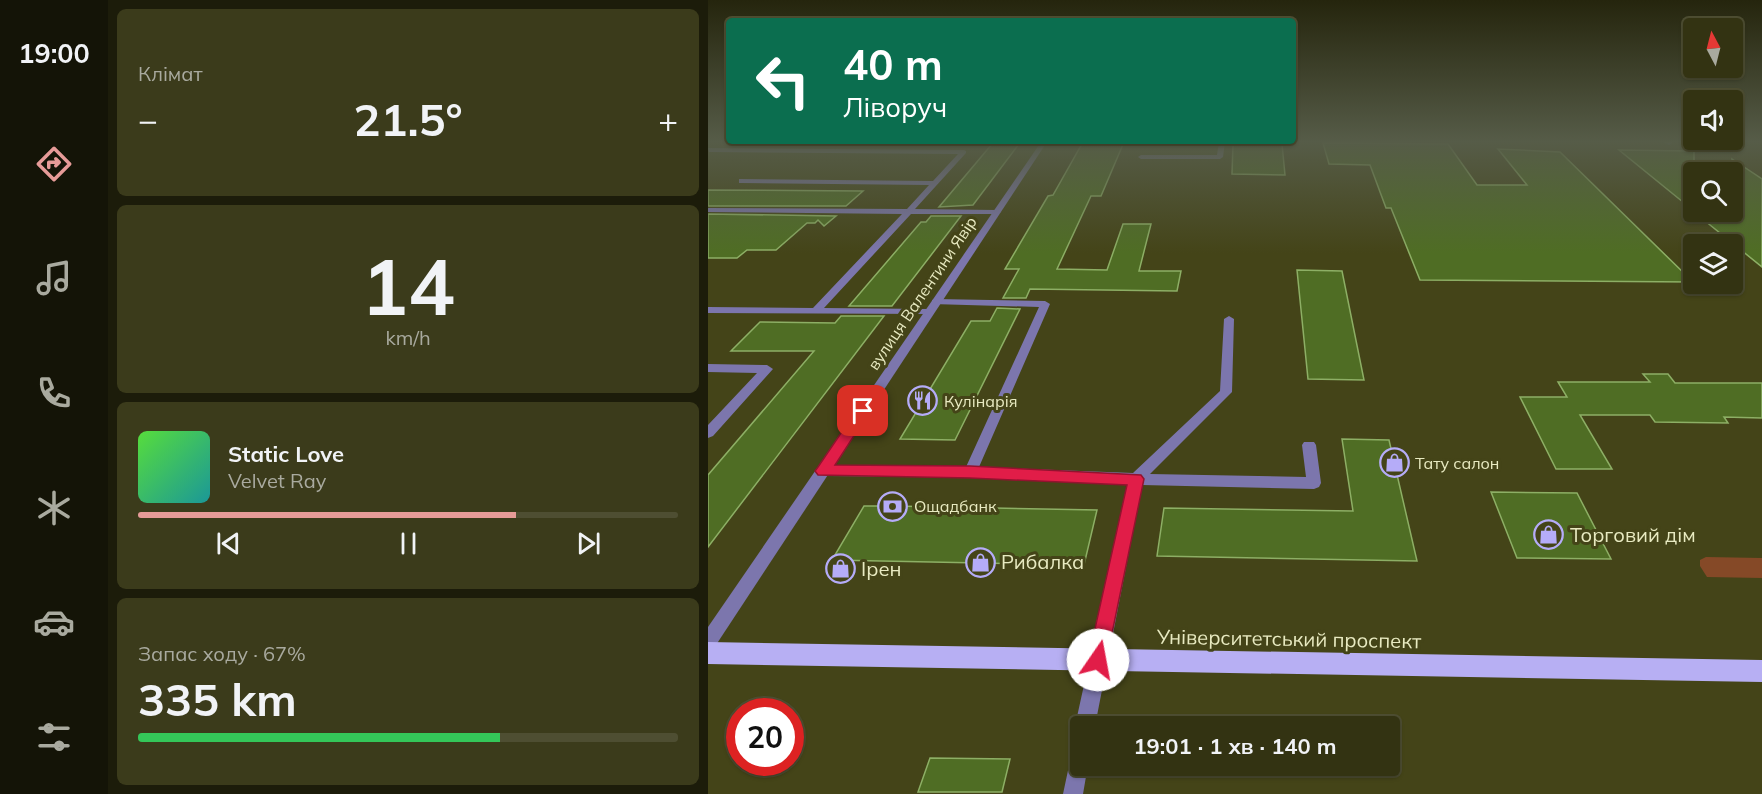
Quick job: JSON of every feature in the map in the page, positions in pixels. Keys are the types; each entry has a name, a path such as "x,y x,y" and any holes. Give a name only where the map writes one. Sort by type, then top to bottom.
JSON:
{"main road":[{"name":"Університетський проспект","path":"708,653 1762,671"}],"street":[{"path":"816,311 940,179"},
{"name":"вулиця Валентини Явір","path":"708,642 1019,179"},
{"path":"742,181 936,183"},
{"path":"708,210 997,212"},
{"path":"708,310 816,311 1044,304 970,472"},
{"path":"1087,716 1136,479 1226,392 1229,319"},
{"path":"708,368 767,369 708,433"},
{"path":"823,471 970,472 1314,483 1310,445"},
{"path":"1072,794 1076,776"}],"shaded area":[{"path":"1706,557 1762,558 1762,578 1707,577 1700,566 1700,560"}],"building":[{"path":"963,179 993,179 973,205 939,207"},
{"path":"1062,179 1108,179 1101,196 1091,196 1057,269 1107,270 1123,224 1151,224 1139,271 1181,271 1177,291 1030,289 1026,298 1003,298 1019,269 1005,269 1048,196 1053,195"},
{"path":"1375,179 1473,179 1477,185 1527,185 1522,179 1588,179 1683,272 1683,282 1420,280 1391,208 1386,208"},
{"path":"1655,179 1683,179 1683,202"},
{"path":"1743,179 1762,179 1762,267 1743,252 1743,234 1721,234 1706,222 1743,222"},
{"path":"708,190 863,191 846,206 708,206"},
{"path":"708,214 836,216 824,226 818,220 815,223 807,223 776,250 747,250 737,258 708,258"},
{"path":"931,216 961,216 892,306 849,306 921,222 926,222"},
{"path":"1297,270 1342,271 1364,380 1308,379"},
{"path":"997,308 1020,309 955,440 900,439 971,321 990,321"},
{"path":"841,316 884,316 708,547 708,475 814,351 731,351 760,322 835,323"},
{"path":"1643,374 1668,374 1675,383 1762,383 1762,418 1724,417 1728,423 1655,422 1650,415 1580,415 1612,469 1556,469 1520,397 1567,397 1558,382 1650,382"},
{"path":"1342,439 1389,440 1417,561 1157,556 1164,508 1353,511"},
{"path":"1491,492 1577,493 1611,559 1517,558"},
{"path":"864,506 1097,510 1084,565 832,560"},
{"path":"930,758 1010,759 1002,792 918,792"}],"place":[{"name":"Кулінарія","path":"923,401"},
{"name":"Тату салон","path":"1394,463"},
{"name":"Ощадбанк","path":"893,506"},
{"name":"Торговий дім","path":"1549,535"},
{"name":"Рибалка","path":"980,562"},
{"name":"Ірен","path":"840,569"}],"route":[{"path":"863,411 823,471 970,472 1136,479 1098,660"}]}
